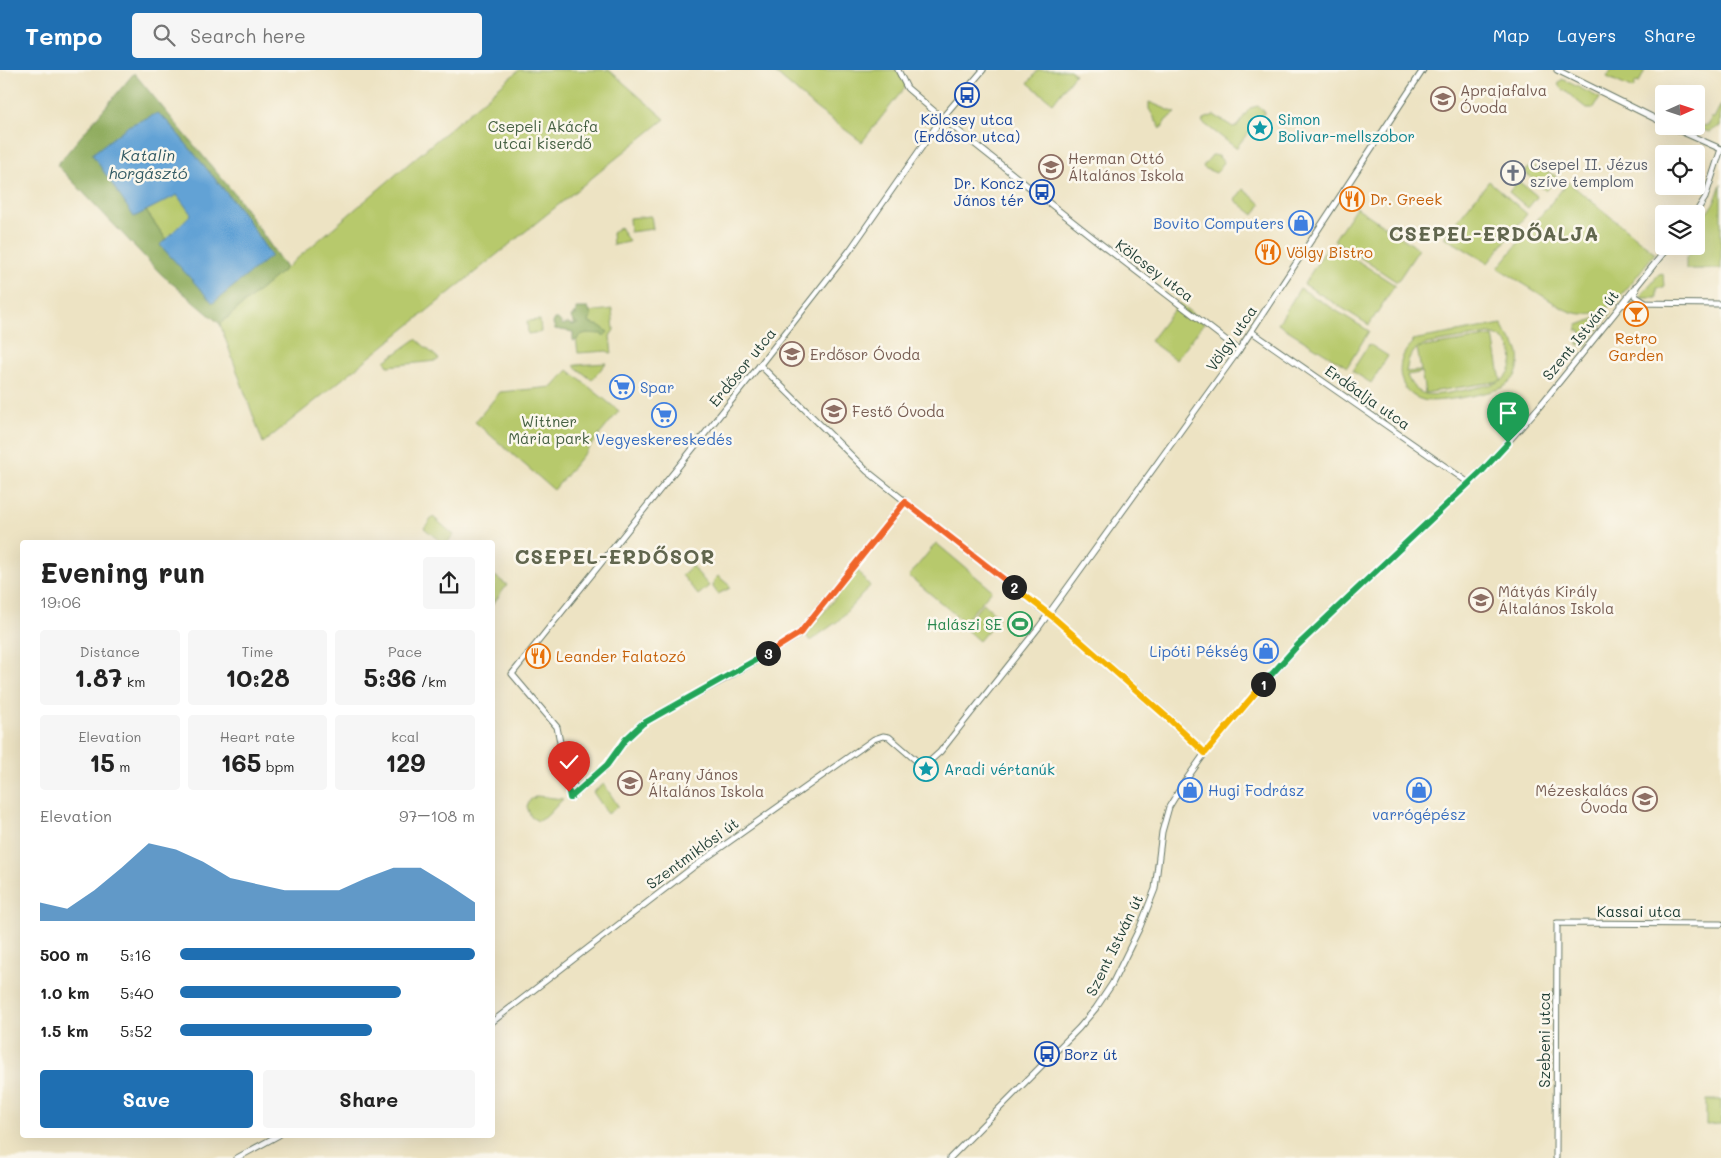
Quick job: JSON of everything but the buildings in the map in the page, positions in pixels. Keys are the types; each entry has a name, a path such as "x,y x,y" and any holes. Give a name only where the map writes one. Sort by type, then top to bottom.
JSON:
{"street":[{"path":"898,70 906,86 942,118"},
{"name":"Erdősor utca","path":"566,776 557,727 512,674 850,250 942,118 983,70"},
{"name":"Völgy utca","path":"1048,613 1252,332 1423,70"},
{"path":"1557,70 1655,119"},
{"name":"Kölcsey utca","path":"942,118 1239,350"},
{"path":"1689,135 1721,149 1705,198 1701,205"},
{"name":"Szent István út","path":"950,1158 1079,1028 1096,1008 1112,984 1152,900 1158,877 1162,832 1169,807 1205,753 1298,645 1483,470 1539,406 1661,255"},
{"path":"1637,284 1636,296 1639,300 1647,303"},
{"path":"1620,305 1647,303 1721,304"},
{"name":"Erdőalja utca","path":"1252,332 1469,483"},
{"path":"760,365 867,471 1048,613 1205,753"},
{"path":"566,776 570,798 607,765 625,740 642,724 723,680 797,636 905,502"},
{"name":"Szentmiklósi út","path":"495,1020 692,868 874,739 883,736 888,737 919,763 934,759 998,680 1048,613"},
{"path":"566,776 578,791"},
{"name":"Kassai utca","path":"1557,923 1721,924"},
{"name":"Szebeni utca","path":"1556,1158 1557,923"},
{"path":"237,1158 274,1138"}],"green space":[{"name":"Csepeli Akácfa utcai kiserdő","path":"519,70 609,70 665,119 263,443 220,324"},
{"path":"772,70 898,70 906,86 862,142 817,109"},
{"path":"1038,70 1070,70 1075,74 1053,103 1028,83"},
{"path":"1611,70 1645,70 1639,83 1636,82 1633,89 1607,77"},
{"path":"134,73 238,198 286,268 220,324 161,274 57,165","holes":["168,122 243,213 160,245 166,239 146,211"]},
{"path":"1562,79 1600,98 1593,109 1587,109 1558,85"},
{"path":"1149,102 1176,113 1166,120 1161,129 1149,109"},
{"path":"1721,104 1720,126 1709,132 1705,131 1705,126 1709,124 1711,118 1714,118"},
{"path":"1258,106 1265,112 1236,148 1202,122 1204,119 1214,115 1233,127 1237,126 1250,108"},
{"path":"1212,155 1219,157 1223,163 1216,173 1203,166"},
{"path":"1531,165 1558,177 1546,191 1525,172"},
{"path":"1489,181 1527,214 1488,263 1444,237"},
{"path":"1518,181 1537,197 1528,208 1509,192"},
{"path":"1568,182 1655,253 1626,290 1613,303 1603,310 1592,313 1580,314 1564,309 1498,268"},
{"path":"1721,184 1721,269 1686,269 1686,257 1688,255 1705,255 1705,216 1715,201"},
{"path":"1243,189 1261,204 1254,215 1235,200"},
{"path":"177,194 191,214 166,239 146,211"},
{"path":"1356,207 1419,249 1397,282 1334,240"},
{"path":"651,216 653,229 630,232 629,218"},
{"path":"620,227 629,242 613,245 612,233"},
{"path":"1330,243 1395,285 1369,325 1304,284"},
{"path":"1663,273 1664,288 1657,288 1657,298 1642,298 1641,295 1659,274"},
{"path":"1300,288 1369,331 1347,367 1278,324"},
{"path":"1179,303 1204,323 1176,360 1150,341"},
{"path":"576,308 588,308 591,316 589,323 600,326 608,332 603,337 602,334 584,334 573,341 573,332 555,329 553,323 555,319 558,319 563,325 568,323 572,325 578,324 572,320 571,316 576,315"},
{"path":"612,309 614,330 610,336 612,354 607,351 578,353 573,314"},
{"path":"1611,313 1587,345 1584,347 1577,343 1582,342 1580,331 1576,331 1578,325"},
{"path":"540,320 541,332 528,334 527,321"},
{"path":"1502,324 1503,329 1518,350 1516,374 1505,386 1478,395 1430,401 1423,400 1407,390 1400,375 1402,358 1413,343 1412,340","holes":["1489,334 1504,340 1512,353 1511,368 1501,381 1493,336 1418,348 1427,344","1417,348 1425,393 1500,381 1449,393 1432,395 1422,393 1414,387 1407,375 1420,373 1420,371 1406,372 1409,358"]},
{"path":"416,339 439,359 436,361 388,366 385,361"},
{"path":"1369,344 1388,356 1371,383 1352,371"},
{"path":"606,363 592,380 574,366 576,365"},
{"name":"Wittner Mária park","path":"568,370 619,411 554,490 475,422 500,392 553,387"},
{"path":"433,517 454,535 450,540 439,540 424,528"},
{"path":"936,543 992,590 964,622 909,576"},
{"path":"692,566 709,586 698,595 682,575"},
{"path":"857,570 870,586 838,621 810,641 806,635"},
{"path":"495,576 507,585 495,601"},
{"path":"718,576 730,588 718,594 713,587 714,580"},
{"path":"983,603 999,617 979,641 963,627"},
{"path":"604,784 618,806 608,814 593,792"},
{"path":"537,796 563,799 547,816 538,821 531,817 527,807 530,800"},
{"path":"1706,1100 1721,1100 1721,1124 1706,1125"}],"water":[{"name":"Katalin horgásztó","path":"158,113 168,122 243,213 271,256 213,303 160,245 191,214 177,195 134,217 92,154 128,126"}],"place":[{"name":"Kölcsey utca (Erdősor utca)","path":"967,95"},
{"name":"Aprajafalva Óvoda","path":"1443,99"},
{"name":"Simon Bolivar-mellszobor","path":"1260,128"},
{"name":"Herman Ottó Általános Iskola","path":"1051,167"},
{"name":"Csepel II. Jézus szíve templom","path":"1513,173"},
{"name":"Dr. Koncz János tér","path":"1042,192"},
{"name":"Dr. Greek","path":"1352,199"},
{"name":"Bovito Computers","path":"1301,223"},
{"name":"Völgy Bistro","path":"1268,252"},
{"name":"Retro Garden","path":"1636,314"},
{"name":"Erdősor Óvoda","path":"792,354"},
{"name":"Spar","path":"622,387"},
{"name":"Festő Óvoda","path":"834,411"},
{"name":"Vegyeskereskedés","path":"664,415"},
{"name":"Mátyás Király Általános Iskola","path":"1481,600"},
{"name":"Halászi SE","path":"1020,624"},
{"name":"Lipóti Pékség","path":"1266,651"},
{"name":"Leander Falatozó","path":"538,656"},
{"name":"Aradi vértanúk","path":"926,769"},
{"name":"Arany János Általános Iskola","path":"630,783"},
{"name":"Hugi Fodrász","path":"1190,790"},
{"name":"varrógépész","path":"1419,790"},
{"name":"Mézeskalács Óvoda","path":"1645,799"},
{"name":"Borz út","path":"1047,1054"}],"district":[{"name":"CSEPEL-ERDŐALJA","path":"1494,233"},
{"name":"CSEPEL-ERDŐSOR","path":"615,556"}],"route":[{"path":"569,792 570,798 607,765 636,728 797,636 905,502 1054,618 1205,753 1298,645 1483,470 1508,443"}]}
